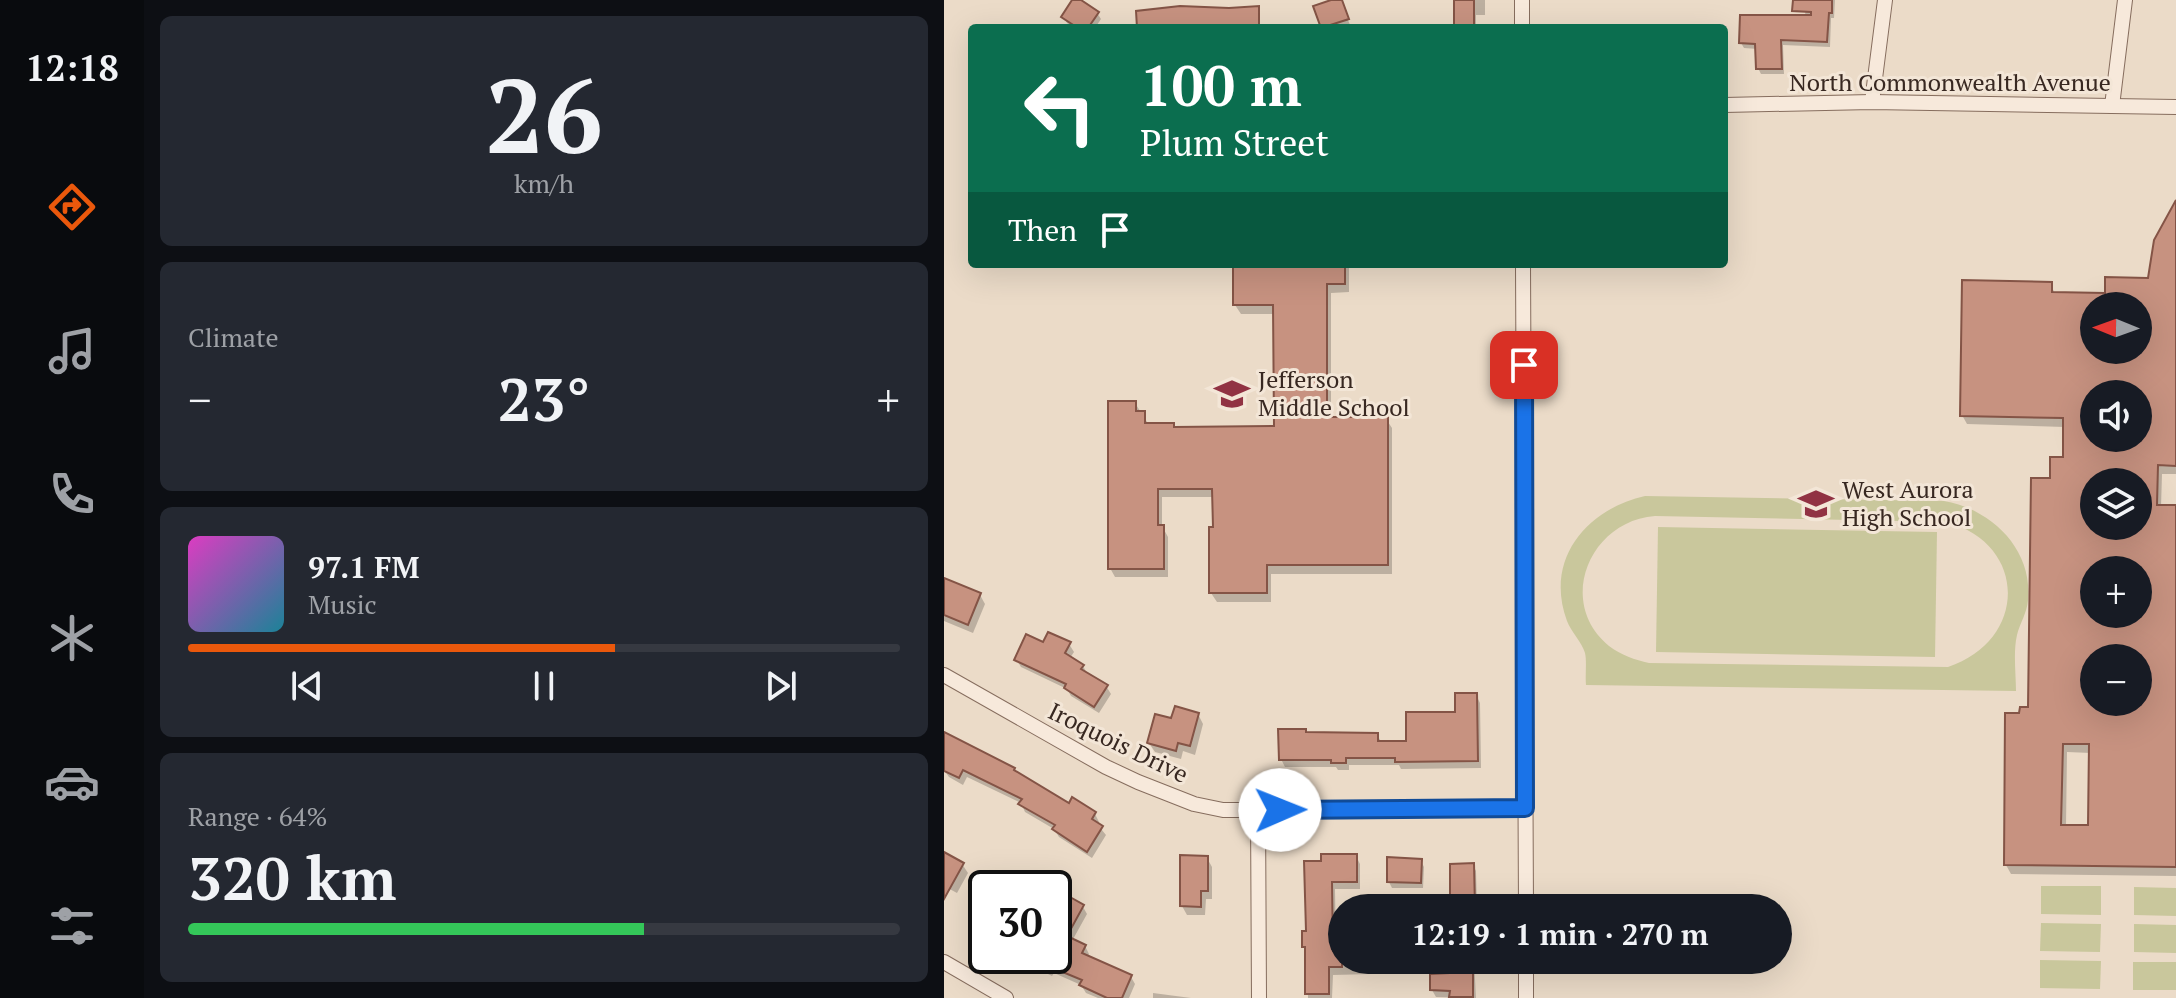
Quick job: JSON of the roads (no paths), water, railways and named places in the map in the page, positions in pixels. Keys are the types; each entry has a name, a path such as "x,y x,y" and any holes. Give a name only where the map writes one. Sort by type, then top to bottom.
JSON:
{"street":[{"path":"1522,0 1522,24"},
{"path":"1872,102 1885,0"},
{"path":"2112,106 2125,0"},
{"name":"North Commonwealth Avenue","path":"1728,105 1872,102 2176,107"},
{"path":"1523,268 1526,894"},
{"name":"Iroquois Drive","path":"944,675 1138,782 1194,804 1223,810 1525,808"},
{"path":"1258,810 1259,998"},
{"path":"944,962 1006,998"},
{"path":"1526,974 1526,998"}],"place":[{"name":"Jefferson Middle School","path":"1232,394"},
{"name":"West Aurora High School","path":"1816,504"}]}
